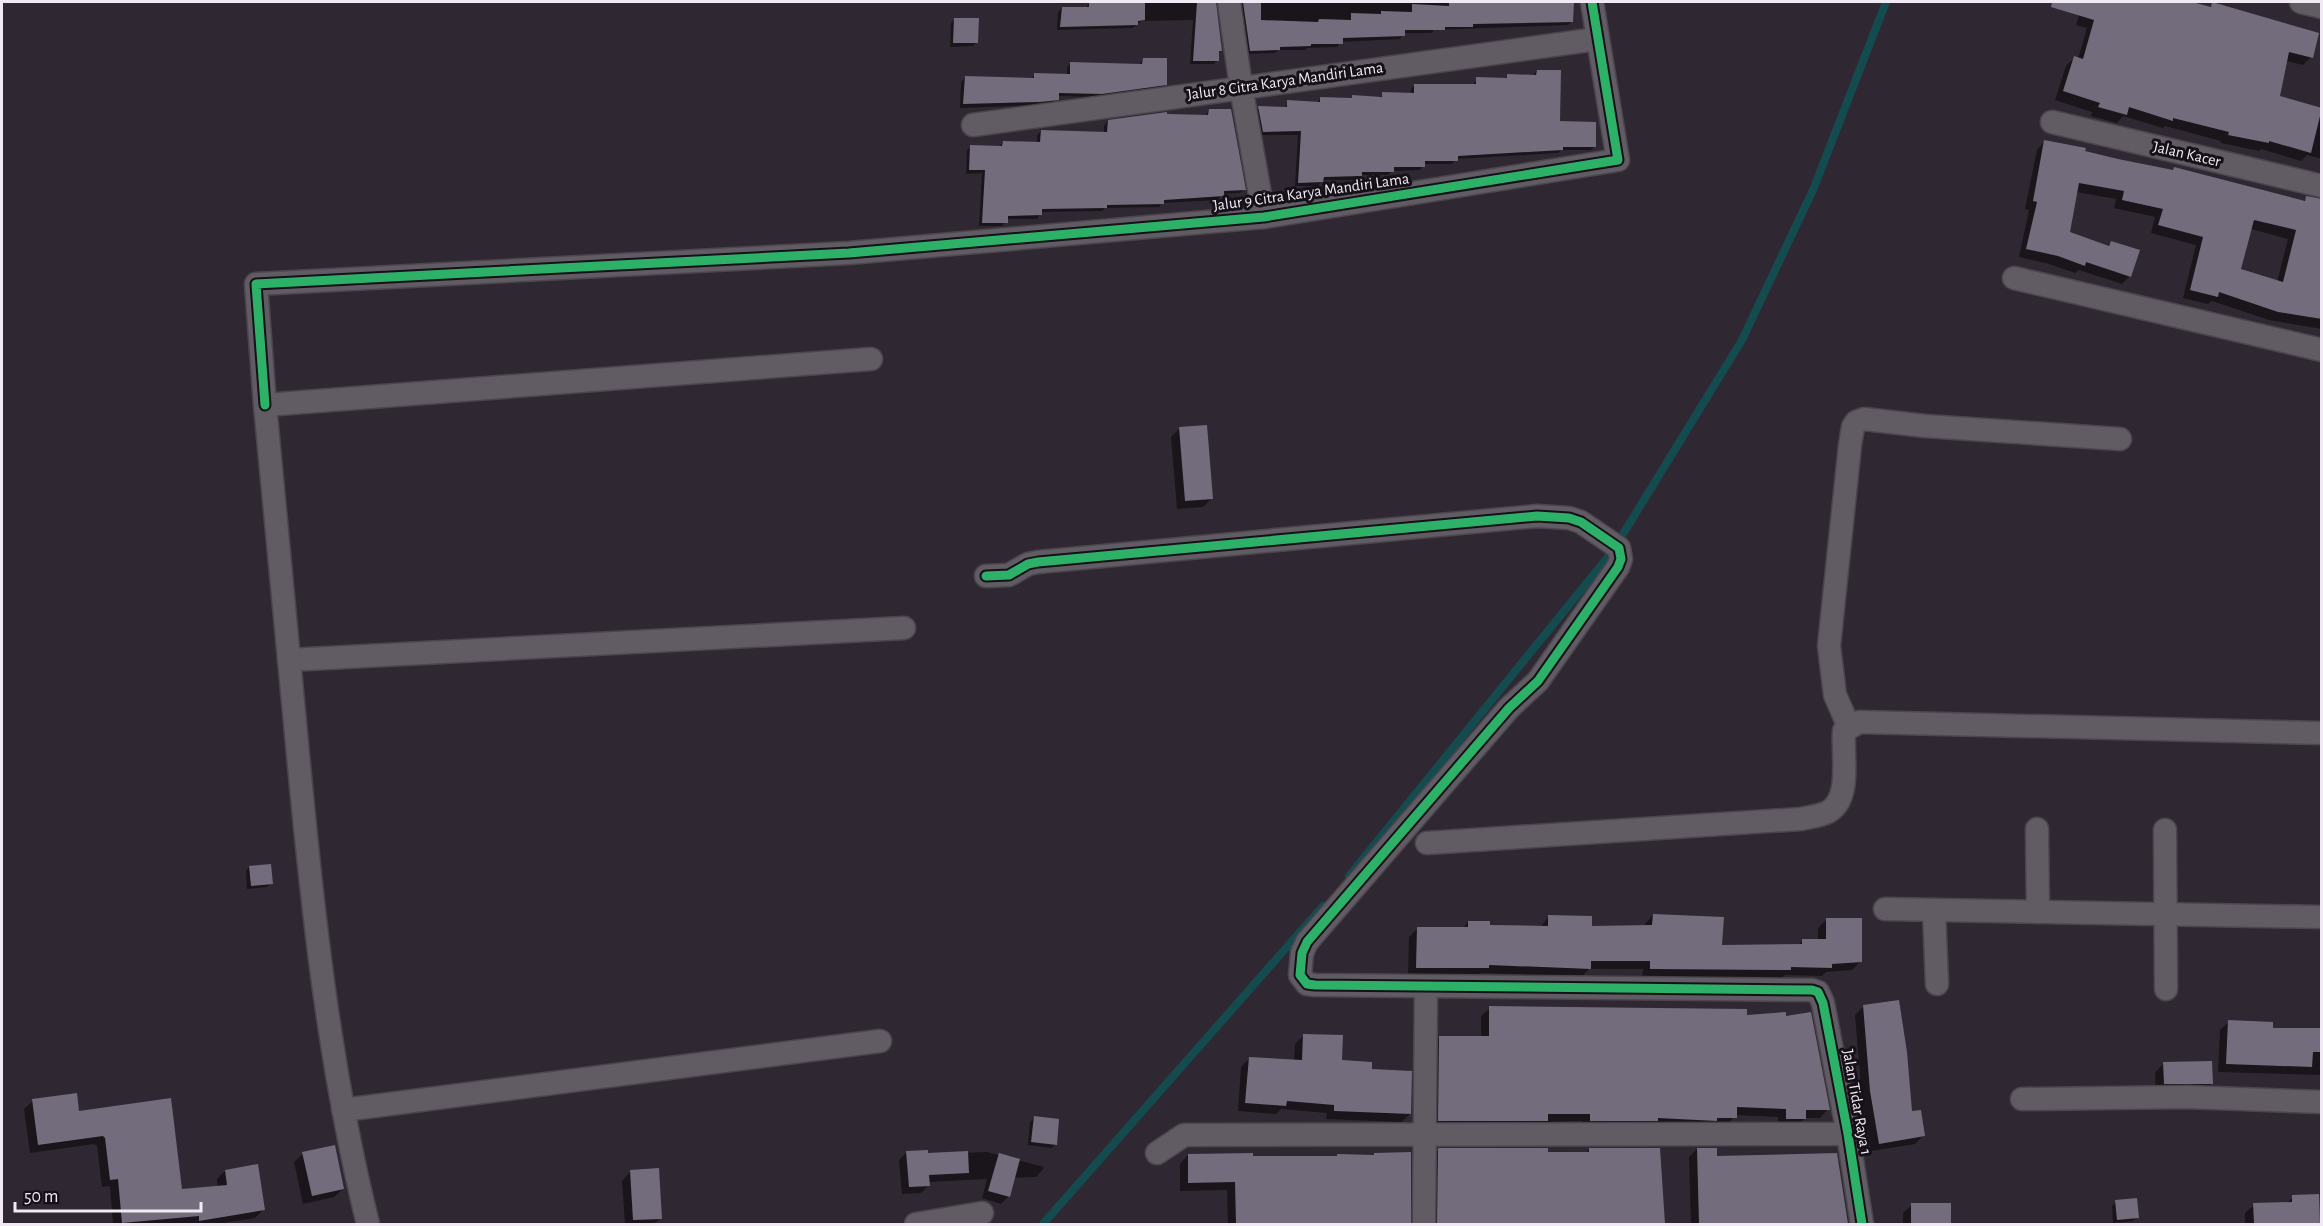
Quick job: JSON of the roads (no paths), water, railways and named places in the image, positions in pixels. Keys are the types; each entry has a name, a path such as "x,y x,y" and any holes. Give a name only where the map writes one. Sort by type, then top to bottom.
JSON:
{"street":[{"path":"1229,2 1264,218"},
{"path":"1592,2 1597,39"},
{"path":"2301,2 2322,7"},
{"name":"Jalur 8 Citra Karya Mandiri Lama","path":"974,125 1597,39"},
{"name":"Jalur 9 Citra Karya Mandiri Lama","path":"265,405 256,284 849,253 1264,218 1618,160 1597,39"},
{"name":"Jalan Kacer","path":"2052,122 2322,186"},
{"path":"2013,278 2322,350"},
{"path":"369,1224 350,1149 343,1110 311,894 265,405 872,359"},
{"path":"1849,727 1835,695 1829,646 1850,445 1856,422 1864,419 1924,426 2120,439"},
{"path":"986,576 1010,575 1028,564 1038,562 1537,516 1569,518 1598,532 1619,548 1621,559 1618,567 1538,681 1509,708 1307,942 1302,953 1300,975 1308,984 1426,987 1424,1224"},
{"path":"289,660 903,628"},
{"path":"1427,843 1815,816 1828,812 1838,804 1843,792 1844,731 1859,722 2322,733"},
{"path":"2037,829 2038,912"},
{"path":"2165,830 2166,989"},
{"path":"1885,909 2322,917"},
{"path":"1934,910 1937,984"},
{"name":"Jalan Tidar Raya 1","path":"1426,987 1812,990 1821,996 1848,1134 1862,1224"},
{"path":"343,1110 880,1041"},
{"path":"2022,1099 2187,1096 2322,1102"},
{"path":"1157,1153 1184,1135 1848,1134"},
{"path":"916,1224 982,1213"}],"waterway":[{"path":"1349,876 1612,552 1742,340 1813,190 1886,2"},
{"path":"1043,1224 1323,906"}]}
